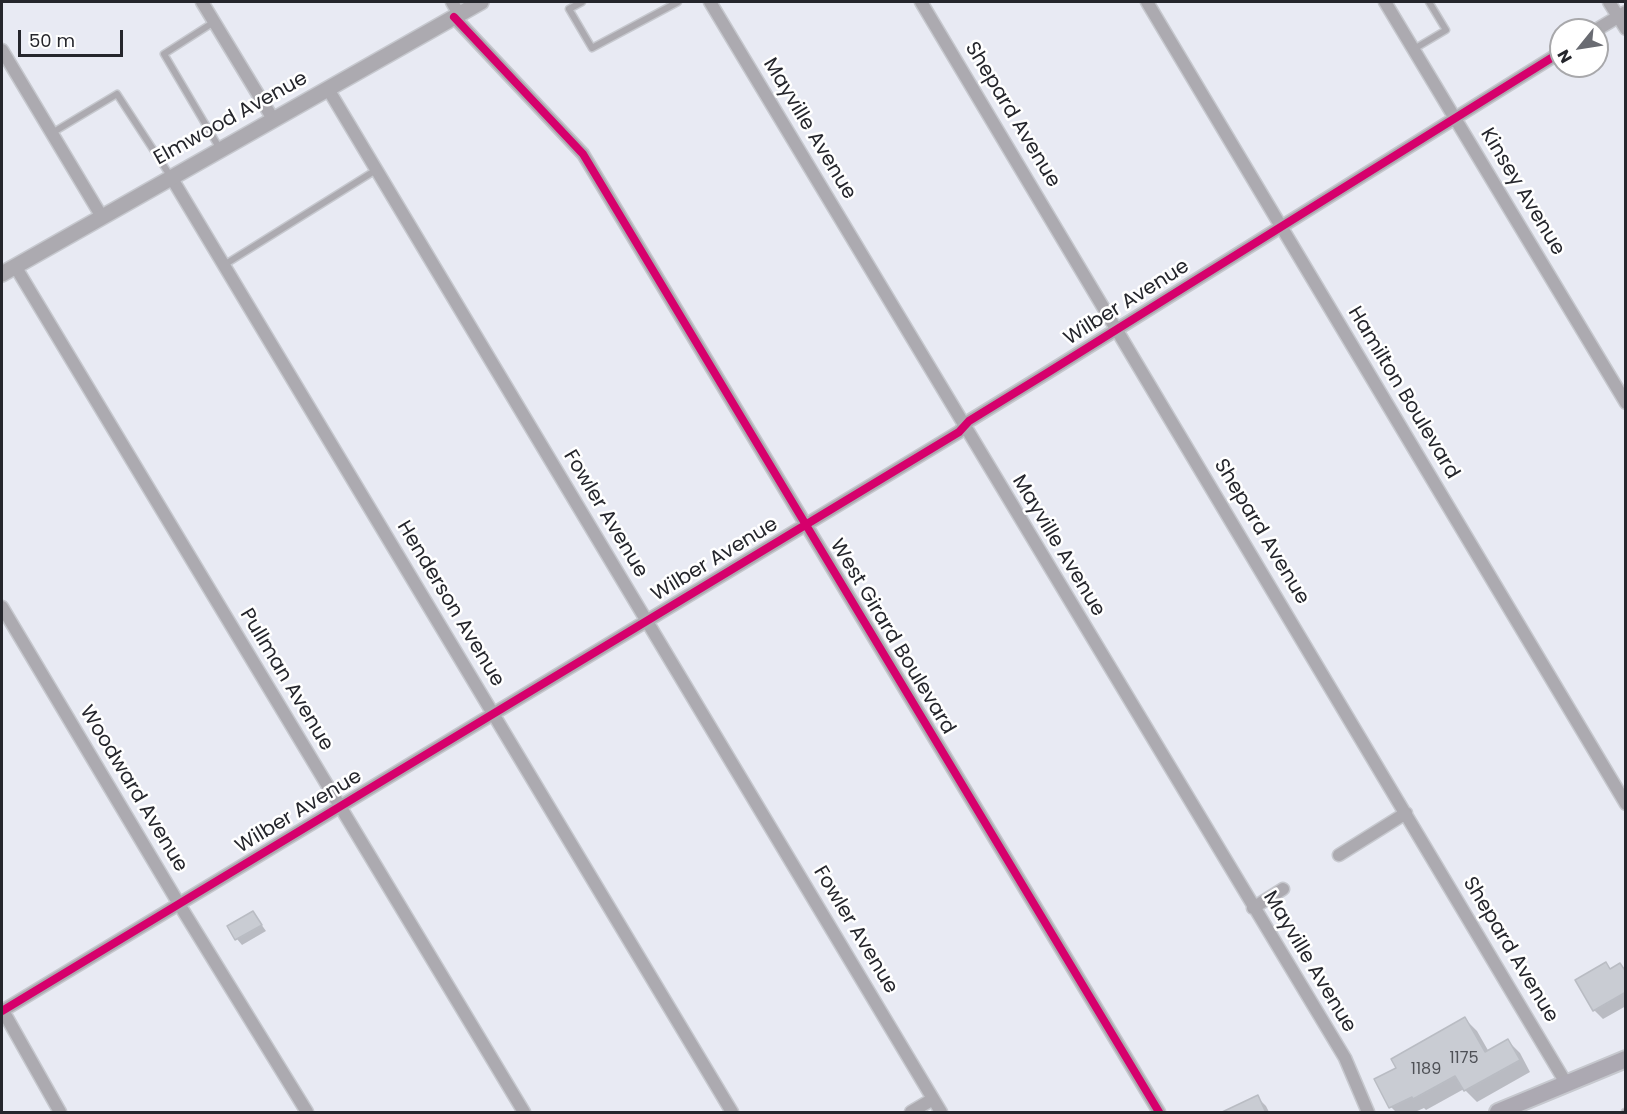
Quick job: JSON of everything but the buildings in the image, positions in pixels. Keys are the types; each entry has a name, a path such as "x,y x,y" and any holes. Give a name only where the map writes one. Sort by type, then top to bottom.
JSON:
{"main road":[{"path":"1498,1113 1626,1059"}],"street":[{"path":"202,2 273,119"},
{"name":"Elmwood Avenue","path":"8,270 328,89 455,11 481,2"},
{"name":"Mayville Avenue","path":"710,2 1345,1058 1368,1113"},
{"name":"Shepard Avenue","path":"921,2 1566,1083"},
{"name":"Hamilton Boulevard","path":"1147,2 1626,804"},
{"path":"1609,2 1622,14 1626,29"},
{"name":"Kinsey Avenue","path":"1389,3 1414,49 1626,403"},
{"name":"West Girard Boulevard","path":"455,11 583,154 1159,1113"},
{"path":"1609,22 1622,14"},
{"path":"2,50 102,217"},
{"name":"Wilber Avenue","path":"2,1010 965,428 969,421 1549,59"},
{"name":"Fowler Avenue","path":"328,89 941,1113"},
{"name":"Henderson Avenue","path":"171,177 732,1113"},
{"name":"Pullman Avenue","path":"8,270 339,807 524,1113"},
{"name":"Woodward Avenue","path":"2,607 307,1113"},
{"path":"1339,855 1406,813"},
{"path":"1253,908 1283,890"},
{"path":"2,1010 60,1113"},
{"path":"912,1113 933,1099"}],"lane":[{"path":"582,2 569,9 592,48 678,2"},
{"path":"1414,49 1446,30 1429,2"},
{"path":"214,21 164,54 220,149"},
{"path":"52,134 117,94 171,177"},
{"path":"224,266 377,170"}],"cycle path":[{"path":"454,17 583,154 1159,1112"},
{"path":"2,1011 959,432 969,421 1549,59"}]}
